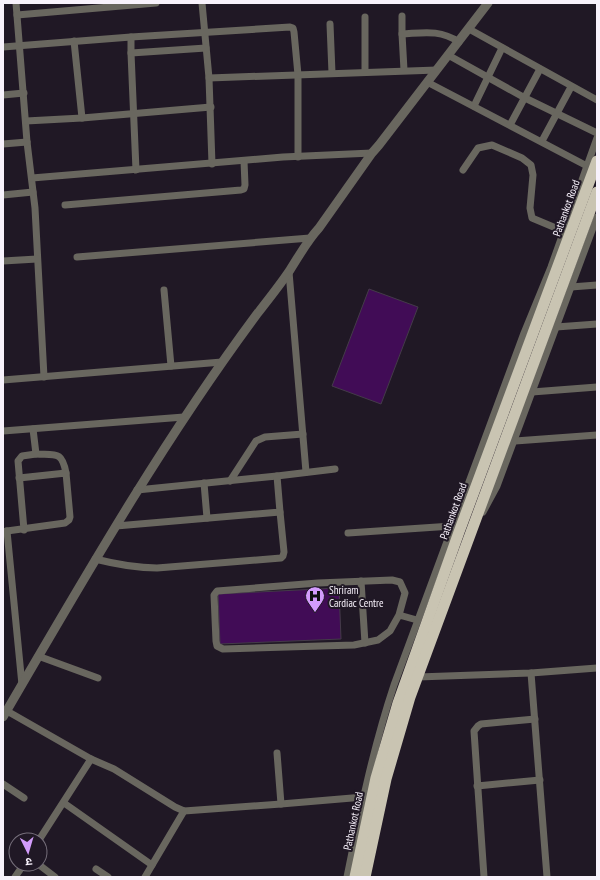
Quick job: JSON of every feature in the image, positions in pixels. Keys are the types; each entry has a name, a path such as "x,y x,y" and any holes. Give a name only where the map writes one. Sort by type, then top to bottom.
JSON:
{"highway":[{"name":"Pathankot Road","path":"355,877 376,778 398,703 592,164"},
{"path":"365,877 386,779 410,697 597,192"}],"street":[{"path":"16,3 27,142 32,178 44,377"},
{"path":"17,15 66,7 156,3"},
{"path":"202,3 211,107 212,164"},
{"path":"364,797 184,810 175,807 134,781 5,714 95,559 184,417 222,362 289,272 310,238 319,228 372,153 488,3"},
{"path":"402,16 404,70"},
{"path":"365,17 365,72"},
{"path":"330,24 332,74"},
{"path":"3,47 131,36 205,33 290,26 293,28 294,32 298,75 298,157"},
{"path":"468,29 597,100"},
{"path":"402,34 437,32 450,36 458,42"},
{"path":"131,36 136,170"},
{"path":"74,41 82,118"},
{"path":"131,53 206,48"},
{"path":"474,106 502,48"},
{"path":"448,55 525,98 597,133"},
{"path":"510,125 540,69"},
{"path":"209,78 437,70"},
{"path":"428,82 510,125 592,164"},
{"path":"542,141 571,87"},
{"path":"3,95 24,93"},
{"path":"26,121 82,118 211,107"},
{"path":"347,877 383,717 417,620 524,333 563,232 592,164 597,138"},
{"path":"3,144 27,142"},
{"path":"463,170 478,148 492,146 522,158 531,165 533,175 530,208 532,218 563,232"},
{"path":"32,178 298,157 372,153"},
{"path":"65,205 241,190 244,189 245,185 244,161"},
{"path":"3,195 33,192"},
{"path":"470,536 497,486 515,441 597,217"},
{"path":"77,257 310,238"},
{"path":"3,261 37,259"},
{"path":"289,272 306,472"},
{"path":"571,287 597,285"},
{"path":"164,290 171,366"},
{"path":"556,327 597,324"},
{"path":"3,380 222,362"},
{"path":"532,392 597,387"},
{"path":"3,431 184,417"},
{"path":"33,429 36,454"},
{"path":"230,481 256,441 265,437 302,434"},
{"path":"515,441 597,435"},
{"path":"22,685 5,532 24,530 65,523 70,520 64,461 54,454 36,454 22,456 19,458 19,478 24,530"},
{"path":"137,490 335,469"},
{"path":"19,478 66,473"},
{"path":"95,559 118,565 157,568 281,558 284,552 277,476"},
{"path":"204,483 207,518"},
{"path":"116,526 280,512"},
{"path":"348,533 452,526"},
{"path":"392,580 400,582 405,593 399,615 390,631 378,640 354,645 223,649 217,646 214,595 217,591 361,581 392,580"},
{"path":"361,581 365,643"},
{"path":"399,615 417,620"},
{"path":"38,656 98,678"},
{"path":"418,677 531,673 597,668"},
{"path":"531,673 547,877"},
{"path":"484,877 474,731 481,724 535,719"},
{"path":"277,753 281,804"},
{"path":"44,832 91,758"},
{"path":"477,786 540,780"},
{"path":"3,784 24,798"},
{"path":"64,803 152,865"},
{"path":"145,877 184,810"},
{"path":"96,869 108,877"}],"building":[{"path":"369,289 418,307 381,404 332,386"},
{"path":"339,588 341,639 220,644 218,594"}],"place":[{"name":"Shriram Cardiac Centre","path":"315,613"}]}
